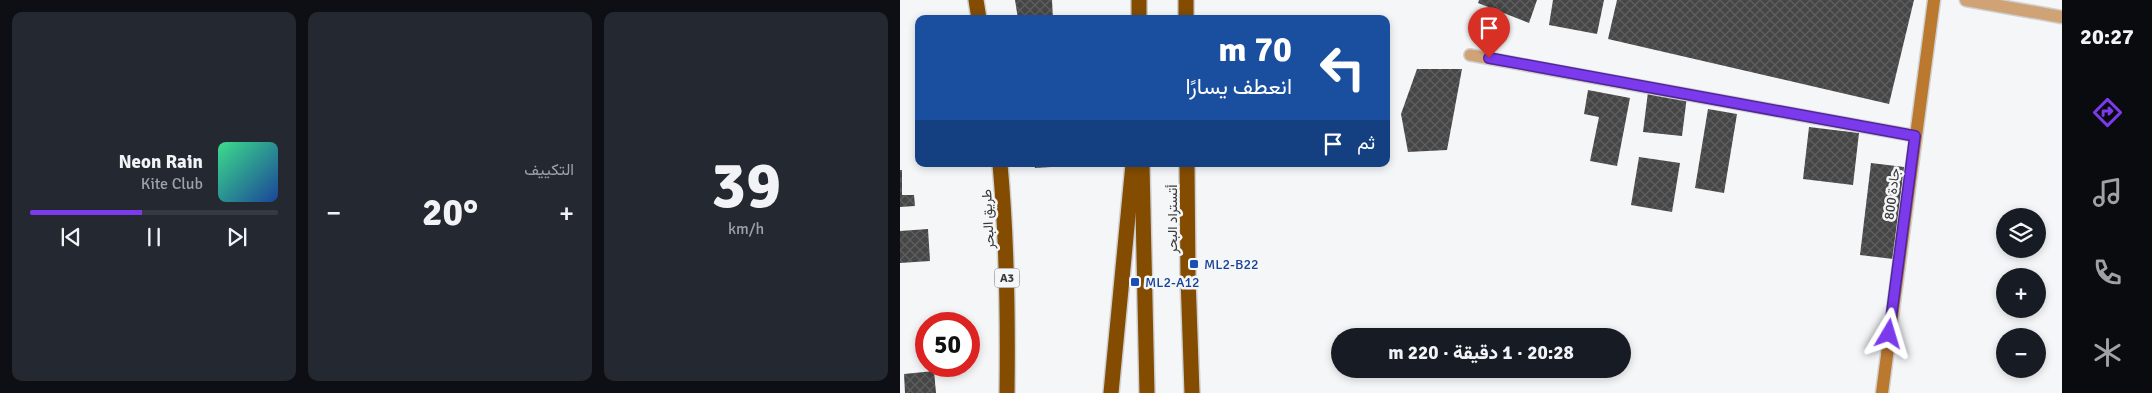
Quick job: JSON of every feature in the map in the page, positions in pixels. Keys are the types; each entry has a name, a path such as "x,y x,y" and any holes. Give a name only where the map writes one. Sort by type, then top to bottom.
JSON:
{"highway":[{"path":"976,0 979,15"},
{"path":"1139,0 1139,15"},
{"path":"1186,0 1186,15"},
{"name":"طريق البحر","path":"1000,167 1004,203 1008,324 1007,393"},
{"path":"1110,393 1133,167"},
{"name":"أتستراد البحر","path":"1142,167 1147,393"},
{"name":"أتستراد البحر","path":"1188,167 1188,277 1192,393"}],"main road":[{"name":"جادة 800","path":"1882,393 1934,0"}],"street":[{"path":"1966,0 2062,17"}],"lane":[{"path":"1470,55 1915,136"}],"building":[{"path":"1015,0 1052,0 1053,15 1017,15"},
{"path":"1479,0 1537,0 1529,23 1478,3"},
{"path":"1553,0 1604,0 1597,34 1549,25"},
{"path":"1617,0 1914,0 1889,104 1608,39"},
{"path":"1417,69 1462,69 1447,150 1408,152 1401,114"},
{"path":"1588,90 1630,98 1617,166 1590,161 1599,117 1584,114"},
{"path":"1648,92 1687,96 1682,136 1643,132"},
{"path":"1708,109 1737,114 1724,193 1695,188"},
{"path":"1809,127 1859,133 1853,185 1803,179"},
{"path":"1639,157 1680,163 1672,212 1631,205"},
{"path":"1871,163 1904,167 1893,259 1860,255"},
{"path":"900,170 902,170 902,195 914,195 915,206 900,207"},
{"path":"928,229 930,261 900,263 900,231"},
{"path":"915,373 915,377 935,377 936,393 905,393 904,374"}],"place":[{"name":"ML2-B22","path":"1194,264"},
{"name":"ML2-A12","path":"1135,282"}],"route":[{"path":"1489,58 1915,136 1889,334"}]}
